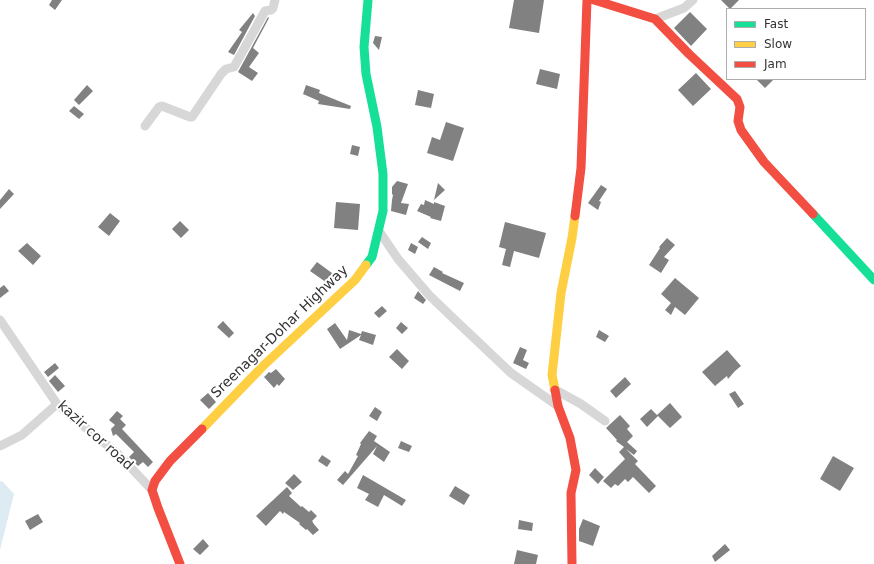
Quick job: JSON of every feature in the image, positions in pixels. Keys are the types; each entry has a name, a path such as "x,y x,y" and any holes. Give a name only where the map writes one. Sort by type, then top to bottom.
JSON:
{"street":[{"path":"145,126 159,107 162,106 192,117 221,74 226,69 234,67 265,12 273,8 275,0"},
{"name":"Sreenagar-Dohar Highway","path":"152,490 155,481 170,461 263,366 355,280 372,257 383,211 383,174 377,127 366,74 364,46 368,0"},
{"path":"572,564 571,493 576,470 570,438 558,406 552,374 561,293 572,238 581,168 587,0"},
{"path":"594,0 656,19 689,54 737,99 740,107 738,121 741,130 764,162 874,280"},
{"path":"656,19 684,8 693,0"},
{"path":"379,231 398,259 429,294 454,319 511,373 558,406"},
{"name":"kazir cor road","path":"0,320 58,404 118,454 152,490"},
{"path":"554,389 581,404 605,421"},
{"path":"0,446 22,435 58,404"},
{"path":"152,490 180,564"}],"shaded area":[{"path":"0,481 3,482 14,494 0,550"}],"building":[{"path":"52,0 62,0 55,10 49,5"},
{"path":"514,0 544,0 539,33 509,28"},
{"path":"721,0 739,0 731,8 729,8"},
{"path":"690,12 707,29 691,46 674,28"},
{"path":"253,13 255,16 234,55 228,52 242,32 239,30"},
{"path":"268,17 269,18 253,48 259,53 249,67 258,73 252,81 238,72"},
{"path":"375,36 382,37 379,50 373,43"},
{"path":"540,69 560,74 557,89 536,84"},
{"path":"696,73 711,89 693,106 678,90"},
{"path":"757,80 773,80 765,88"},
{"path":"87,85 93,91 79,105 74,100"},
{"path":"306,85 320,90 319,93 351,106 350,109 318,104 319,101 303,94"},
{"path":"418,90 434,94 431,108 415,105"},
{"path":"74,106 84,114 79,119 69,111"},
{"path":"446,122 464,128 453,161 427,153 432,137 440,140"},
{"path":"352,145 360,147 358,156 350,154"},
{"path":"397,181 408,184 401,203 409,204 406,215 391,211 393,195 392,187"},
{"path":"438,183 445,190 434,200"},
{"path":"601,185 607,189 599,201 601,202 598,210 588,203"},
{"path":"9,189 14,194 0,209 0,200"},
{"path":"425,200 434,204 434,202 445,206 441,221 430,218 431,217 417,211 421,204 424,205"},
{"path":"336,202 360,204 358,230 334,228"},
{"path":"110,213 120,221 109,236 98,227"},
{"path":"180,221 189,230 181,238 172,229"},
{"path":"505,222 546,233 539,258 514,251 510,267 502,265 506,249 499,247"},
{"path":"422,237 431,243 428,249 418,242"},
{"path":"667,238 675,245 664,257 669,260 661,273 649,265 660,248 659,247"},
{"path":"27,243 41,256 33,265 18,251"},
{"path":"411,243 418,247 415,254 408,250"},
{"path":"317,262 336,276 330,285 310,271"},
{"path":"434,267 443,272 442,273 464,283 460,291 429,275"},
{"path":"675,278 699,298 685,315 675,307 671,315 665,310 671,303 661,294"},
{"path":"4,285 9,291 0,298 0,288"},
{"path":"418,291 426,300 423,304 414,298"},
{"path":"382,306 387,311 379,318 374,313"},
{"path":"223,321 234,333 229,338 217,327"},
{"path":"401,322 408,328 402,334 396,328"},
{"path":"335,323 347,340 349,330 361,334 362,331 376,335 373,345 359,340 361,335 340,349 327,329"},
{"path":"599,330 609,336 605,342 596,337"},
{"path":"520,347 527,350 523,360 529,363 526,369 513,363"},
{"path":"397,349 409,361 402,369 389,357"},
{"path":"727,350 741,366 728,379 727,376 715,386 702,372"},
{"path":"55,363 59,368 48,377 44,372"},
{"path":"276,369 285,379 279,386 277,384 274,388 264,377 269,372 271,373"},
{"path":"55,375 65,386 58,392 49,381"},
{"path":"625,377 631,384 616,398 610,391"},
{"path":"735,391 744,404 738,408 729,394"},
{"path":"208,393 216,402 209,409 200,400"},
{"path":"670,403 682,417 670,428 658,416 647,427 640,419 651,409 657,415"},
{"path":"375,407 382,412 377,421 369,416"},
{"path":"117,411 123,416 120,419 126,425 122,429 153,462 148,467 143,462 138,466 129,457 134,452 116,434 113,436 111,429 115,425 109,420"},
{"path":"620,415 630,426 627,429 633,436 627,442 637,451 634,455 626,449 638,461 635,464 656,486 649,493 633,477 628,482 625,479 618,486 615,484 611,488 603,481 625,459 619,452 624,447 616,441 617,440 606,428"},
{"path":"369,431 377,436 374,441 390,452 384,462 373,454 377,446 343,485 337,480 345,471 348,474 358,456 356,455 361,444 360,443"},
{"path":"401,441 412,446 409,452 398,448"},
{"path":"322,455 331,461 327,467 318,461"},
{"path":"833,456 854,468 840,491 820,479"},
{"path":"595,468 604,477 598,484 589,475"},
{"path":"294,474 302,482 293,490 285,483"},
{"path":"363,475 406,500 402,506 384,495 378,507 365,500 369,494 357,488"},
{"path":"455,486 470,495 464,505 449,496"},
{"path":"287,487 292,493 289,496 301,507 302,506 309,512 311,510 317,516 312,521 319,530 313,535 299,524 300,523 284,512 283,514 280,511 266,526 256,516"},
{"path":"38,514 43,522 30,530 25,521"},
{"path":"583,519 600,526 593,546 579,541 579,529"},
{"path":"519,520 533,523 532,531 518,529"},
{"path":"203,539 209,546 200,555 193,549"},
{"path":"725,544 730,550 715,562 712,556"},
{"path":"517,550 538,555 536,564 514,564"}],"traffic: fast":[{"path":"366,265 372,257 383,211 383,174 377,127 366,74 364,47 368,0"},
{"path":"813,214 874,280"}],"traffic: slow":[{"path":"555,390 552,375 561,293 575,216"},
{"path":"202,429 263,366 355,280 366,265"}],"traffic: jam":[{"path":"575,216 581,168 587,0"},
{"path":"594,0 655,19 689,54 737,99 740,107 738,121 741,130 764,162 813,214"},
{"path":"555,390 558,406 570,438 576,470 571,493 572,564"},
{"path":"180,564 152,490 155,481 170,461 202,429"}]}
